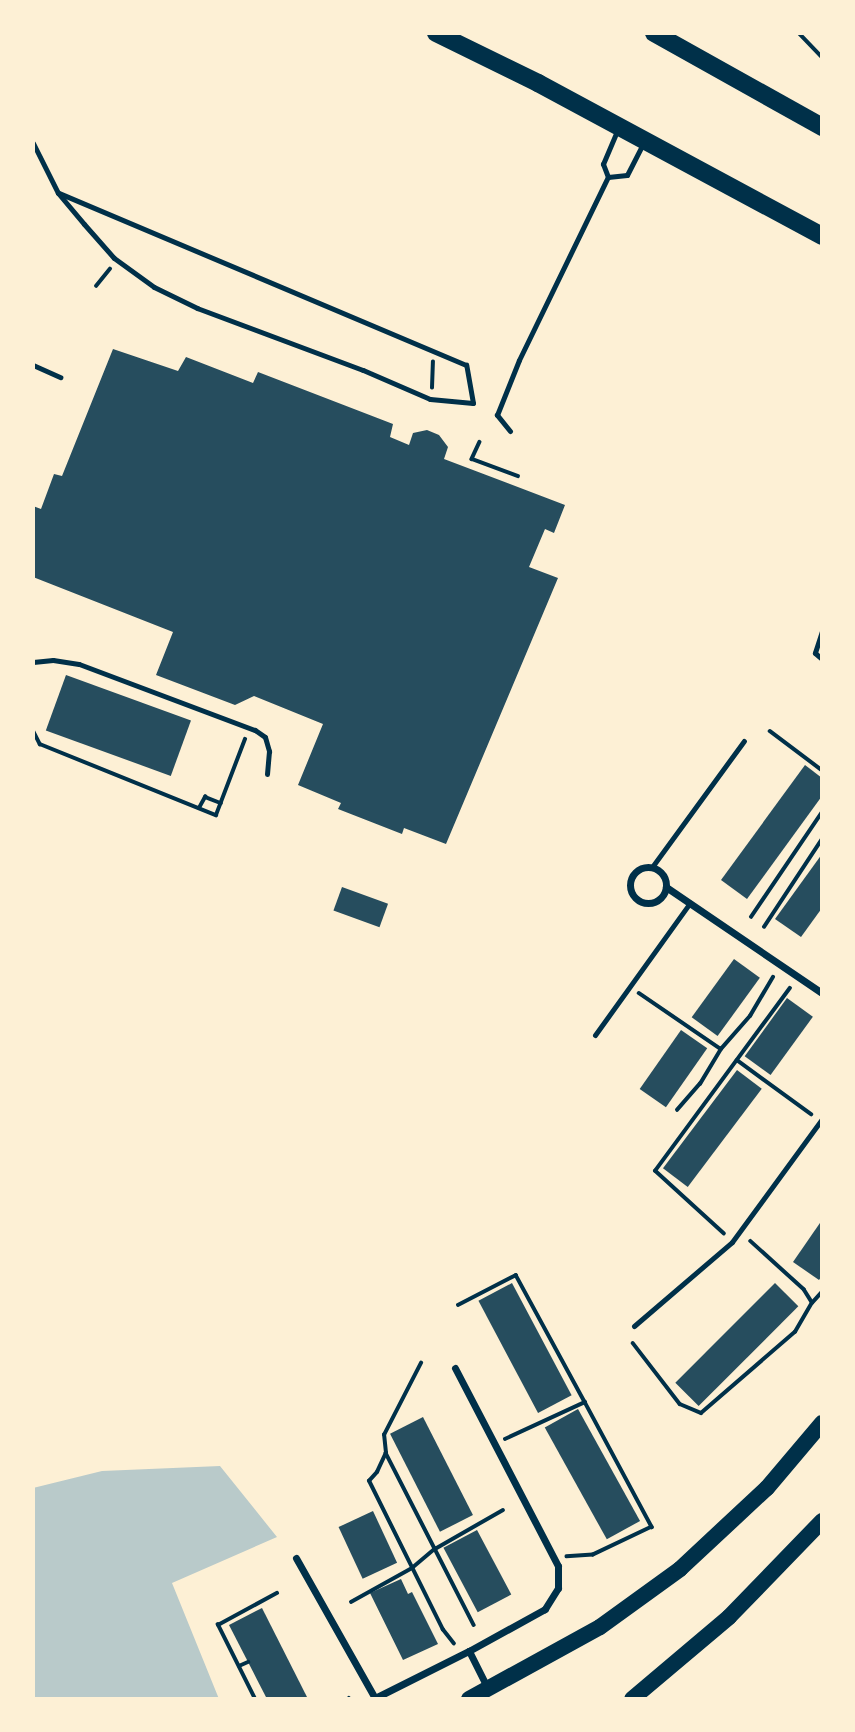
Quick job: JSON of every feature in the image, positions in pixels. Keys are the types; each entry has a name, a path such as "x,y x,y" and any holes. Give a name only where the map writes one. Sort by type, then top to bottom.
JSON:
{"highway":[{"path":"436,33 538,83 822,236"},
{"path":"654,33 822,127"}],"main road":[{"path":"469,1699 600,1627 681,1569 767,1488 822,1423"},
{"path":"632,1699 729,1617 822,1521"}],"street":[{"path":"666,887 662,896 652,902 640,901 632,893 631,881 636,872 652,867 662,874 666,887 822,993"},
{"path":"296,1558 374,1698 469,1651 545,1609 558,1588 558,1566 455,1368"},
{"path":"469,1651 489,1689"}],"lane":[{"path":"510,431 497,415 519,360 608,177 603,164 619,129"},
{"path":"608,177 627,175 644,141"},
{"path":"33,143 58,193 117,260 154,287 197,308 363,370 430,399 474,403 466,365 58,193"},
{"path":"33,365 60,377"},
{"path":"822,631 815,653 822,659"},
{"path":"33,662 53,660 91,668 255,730 265,737 270,751 267,774"},
{"path":"652,867 744,741"},
{"path":"595,1035 690,903"},
{"path":"634,1326 732,1242 822,1119"}],"path":[{"path":"799,33 822,57"},
{"path":"96,286 117,260"},
{"path":"432,388 434,352"},
{"path":"480,442 472,459 518,476"},
{"path":"33,730 40,744 216,815 245,739"},
{"path":"769,731 822,770"},
{"path":"199,808 205,797 221,803"},
{"path":"751,917 822,812"},
{"path":"764,927 822,839"},
{"path":"677,1110 700,1084 721,1049 750,1016 773,977"},
{"path":"630,987 721,1049"},
{"path":"724,1234 656,1171 790,988"},
{"path":"737,1060 813,1115"},
{"path":"751,1242 804,1290 811,1303"},
{"path":"458,1305 516,1275 652,1527 593,1555 554,1558"},
{"path":"633,1343 680,1404 701,1413 796,1332 811,1303 822,1292"},
{"path":"421,1363 384,1435 386,1453 474,1625"},
{"path":"495,1444 585,1402"},
{"path":"386,1453 377,1472 369,1480 443,1630 454,1644"},
{"path":"351,1602 412,1568 435,1549 503,1510"},
{"path":"255,1699 218,1625 277,1593"},
{"path":"239,1666 248,1661"}],"shaded area":[{"path":"220,1466 277,1537 172,1583 219,1699 33,1699 33,1488 102,1471"}],"building":[{"path":"113,349 178,371 186,357 253,383 258,372 393,424 390,437 409,445 413,433 427,430 439,435 448,447 444,459 565,505 554,533 545,529 529,567 558,578 446,844 404,828 402,834 338,809 341,803 298,785 323,724 254,696 235,705 156,675 173,632 33,577 33,506 41,509 54,474 62,476"},
{"path":"66,675 191,720 171,776 46,730"},
{"path":"805,765 822,778 822,796 747,899 721,880"},
{"path":"822,854 822,908 801,937 775,919"},
{"path":"342,887 388,904 379,927 333,910"},
{"path":"734,959 760,978 718,1036 692,1017"},
{"path":"787,998 813,1017 771,1075 745,1056"},
{"path":"681,1030 707,1048 666,1107 640,1089"},
{"path":"737,1070 762,1089 688,1187 663,1168"},
{"path":"822,1220 822,1276 819,1280 793,1262"},
{"path":"512,1283 572,1395 538,1413 478,1301"},
{"path":"775,1283 798,1306 699,1406 675,1383"},
{"path":"578,1409 640,1521 607,1539 545,1427"},
{"path":"423,1417 473,1515 440,1532 390,1434"},
{"path":"373,1511 397,1563 363,1579 339,1527"},
{"path":"477,1530 511,1594 478,1612 443,1548"},
{"path":"401,1579 408,1594 412,1592 438,1644 403,1660 370,1593"},
{"path":"262,1608 308,1699 267,1699 229,1625"}]}
